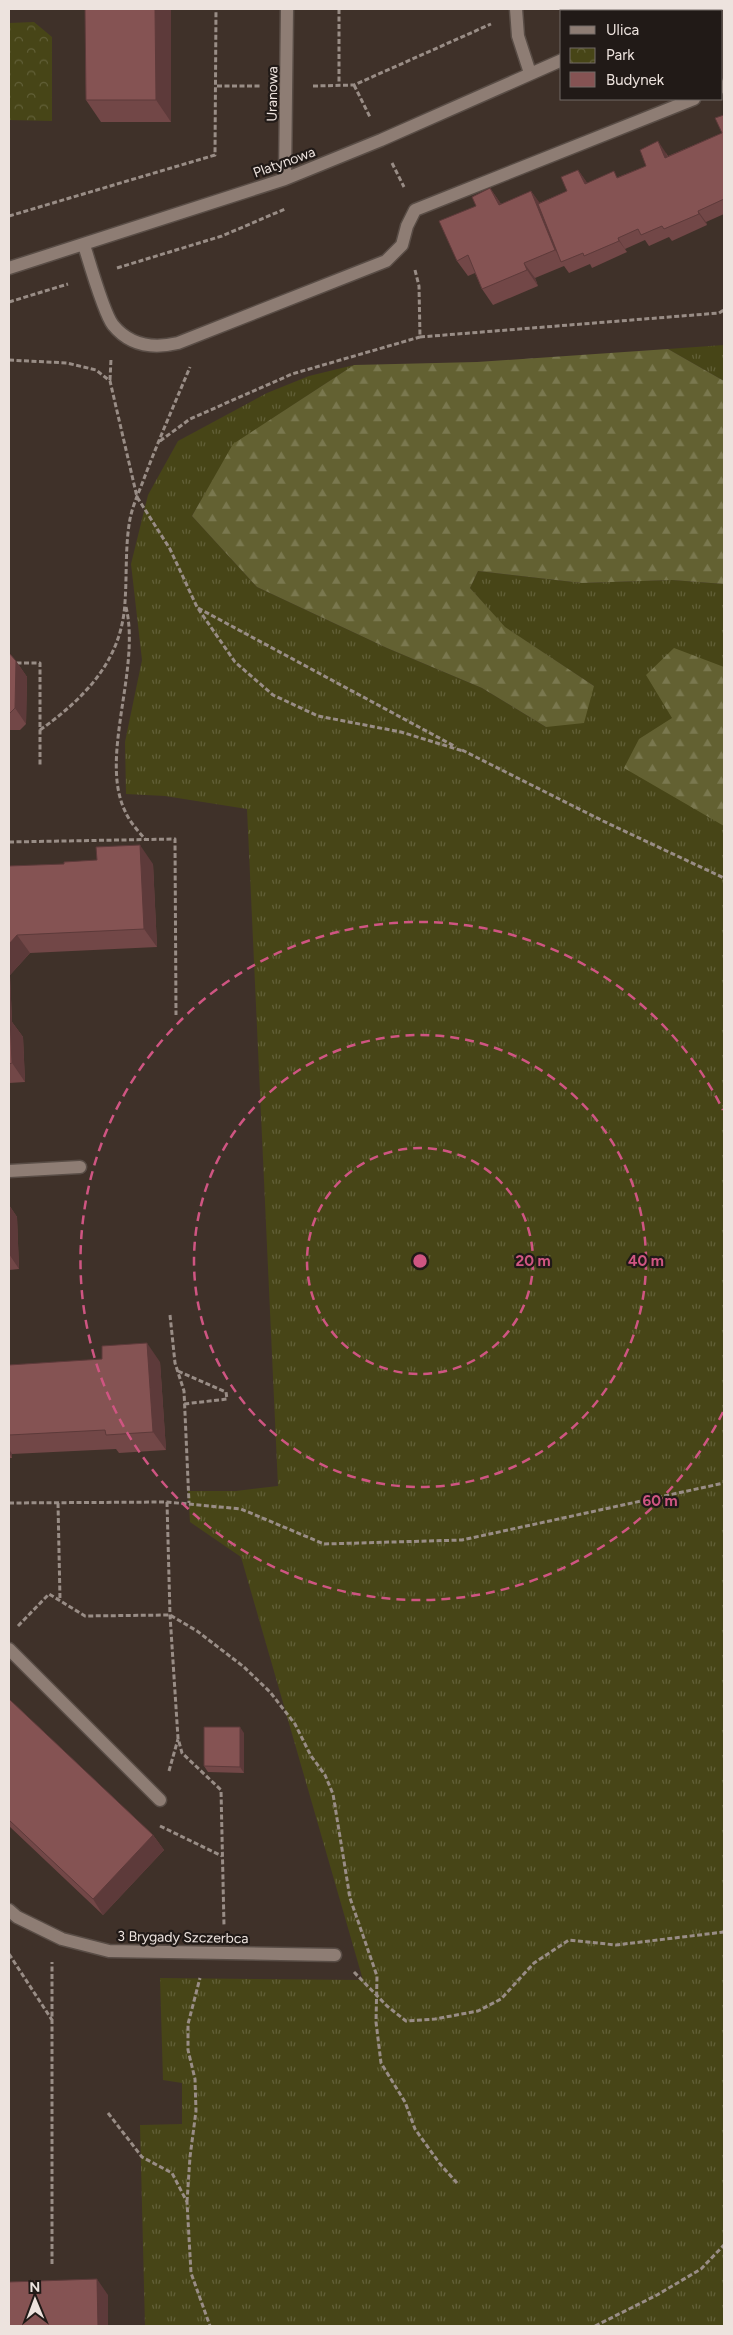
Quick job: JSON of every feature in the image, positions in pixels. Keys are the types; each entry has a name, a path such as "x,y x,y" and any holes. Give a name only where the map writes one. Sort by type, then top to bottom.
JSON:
{"street":[{"name":"Uranowa","path":"285,179 288,9"},
{"path":"516,11 518,36 530,73"},
{"name":"Platynowa","path":"9,268 285,179 381,140 560,61"},
{"path":"84,245 112,324 128,338 144,346 160,348 204,335 386,261 402,245 407,226 415,210 691,100"},
{"path":"9,1171 80,1167"},
{"path":"9,1649 160,1800"},
{"name":"3 Brygady Szczerbca","path":"9,1910 18,1917 62,1939 109,1951 335,1955"}],"path":[{"path":"9,216 215,155 216,9"},
{"path":"339,9 339,86 354,85 516,11"},
{"path":"383,167 392,163"},
{"path":"9,302 222,236 294,205"},
{"path":"415,263 419,286 420,337"},
{"path":"719,313 724,310"},
{"path":"158,442 190,419 292,374 420,337 724,314"},
{"path":"40,730 56,719 103,672 111,659 121,632 125,604 130,518 158,442 204,335"},
{"path":"9,360 67,363 96,370 110,381 137,498 170,549 197,607 235,662 274,695 318,716 401,732 463,751"},
{"path":"125,604 130,622 126,691 118,738 117,786 125,812 145,840"},
{"path":"197,607 463,751 603,821 724,878"},
{"path":"9,663 40,663 40,766"},
{"path":"9,842 175,839 176,1015"},
{"path":"170,1314 178,1371 184,1391 189,1503"},
{"path":"178,1371 226,1392 227,1399 184,1404"},
{"path":"9,1503 168,1502 241,1509 324,1544 462,1540 724,1483"},
{"path":"58,1502 60,1600"},
{"path":"168,1502 170,1615 178,1738 182,1753 221,1790 224,1953"},
{"path":"16,1628 49,1594 85,1616 170,1615 197,1632 244,1667 270,1692 295,1724 311,1756 325,1775 333,1794 350,1898 377,1976 376,2022 381,2062 405,2102 415,2129 440,2164 457,2182"},
{"path":"335,1955 377,1994 387,2006 406,2021 436,2020 478,2011 501,1999 534,1963 569,1940 616,1945 724,1932"},
{"path":"206,1952 188,2024 188,2050 195,2079 196,2111 187,2202 191,2273 210,2326"},
{"path":"9,1954 52,2020"},
{"path":"52,1961 52,2264"},
{"path":"108,2113 142,2157 172,2173 187,2202"},
{"path":"595,2326 657,2295 701,2269 724,2245"}],"green space":[{"path":"34,22 52,37 52,121 9,120 9,23"},
{"path":"724,345 724,381 668,349"},
{"path":"668,349 724,381 724,584 672,580 582,583 478,571 470,588 505,627 594,686 584,723 546,727 482,688 387,648 257,587 192,516 233,444 354,365 477,362"},
{"path":"354,365 234,444 192,516 257,587 387,648 482,688 546,727 594,686 504,627 470,588 478,571 582,583 672,580 724,584 724,2326 145,2326 140,2125 182,2124 182,2083 163,2080 160,1978 363,1980 241,1557 190,1522 188,1491 236,1491 278,1486 247,809 165,796 126,794 125,742 142,660 131,564 148,495 178,441 267,393 309,376"},
{"path":"674,648 724,667 724,826 624,768 639,739 672,718 646,675"}],"building":[{"path":"85,9 155,9 156,100 86,100"},
{"path":"724,115 724,199 698,211 699,214 664,229 662,226 641,235 638,229 618,238 619,241 584,256 583,253 561,262 538,204 567,191 561,177 578,170 585,184 614,171 617,178 646,166 640,150 658,141 665,158 722,133 715,118"},
{"path":"490,188 499,205 531,191 555,250 524,263 527,270 482,289 468,255 457,261 439,221 476,206 472,197"},
{"path":"9,653 16,661 15,708 9,714"},
{"path":"140,845 144,929 17,935 9,944 9,866 64,864 64,862 97,860 96,847"},
{"path":"9,1018 12,1063 9,1064"},
{"path":"147,1343 153,1432 106,1435 105,1430 9,1435 9,1365 102,1359 102,1346"},
{"path":"9,1699 153,1835 93,1899 9,1820"},
{"path":"204,1727 240,1727 240,1767 204,1766"},
{"path":"97,2279 98,2326 9,2326 9,2282"}]}
